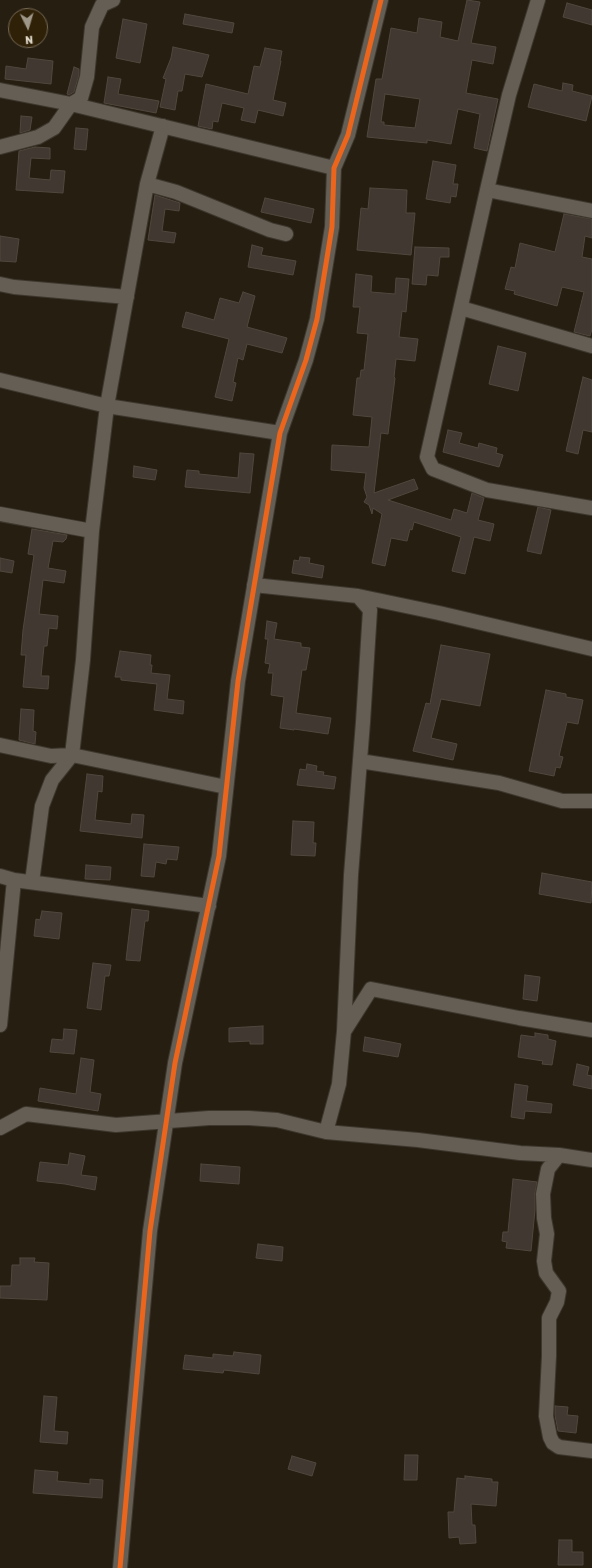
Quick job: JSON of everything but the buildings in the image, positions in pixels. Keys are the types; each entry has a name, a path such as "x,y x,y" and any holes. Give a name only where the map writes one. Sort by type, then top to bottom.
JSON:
{"street":[{"path":"0,147 38,137 54,128 70,104 82,98 87,77 92,27 102,5 113,0"},
{"path":"120,1568 150,1231 175,1063 219,856 238,681 280,433 306,360 317,319 332,227 334,168 348,135 381,0"},
{"path":"538,0 510,95 427,457 433,468 487,490 592,508"},
{"path":"0,90 70,104 334,168"},
{"path":"32,882 42,806 52,780 72,755 83,660 92,531 107,406 147,184 163,126"},
{"path":"147,184 176,192 270,230 286,234"},
{"path":"487,190 592,211"},
{"path":"0,284 14,287 127,297"},
{"path":"461,308 592,346"},
{"path":"0,380 107,406 280,433"},
{"path":"0,514 92,531"},
{"path":"254,585 358,596 454,616 592,649"},
{"path":"326,1132 339,1084 344,1031 351,875 370,610 358,596"},
{"path":"0,744 51,756 72,755 226,787"},
{"path":"360,761 499,783 562,801 592,801"},
{"path":"0,1025 7,878 209,906"},
{"path":"344,1031 371,989 519,1018 592,1030"},
{"path":"0,1128 26,1114 116,1125 209,1118 263,1119 277,1120 326,1132 418,1140 520,1153 559,1155 592,1160"},
{"path":"559,1155 548,1169 543,1194 544,1218 547,1234 544,1261 546,1273 559,1291 557,1302 548,1318 549,1356 546,1416 550,1437 559,1447 592,1451"}],"cycle path":[{"path":"120,1568 150,1231 175,1063 219,856 238,681 280,433 306,360 317,319 332,227 334,168 348,135 381,0"}]}
